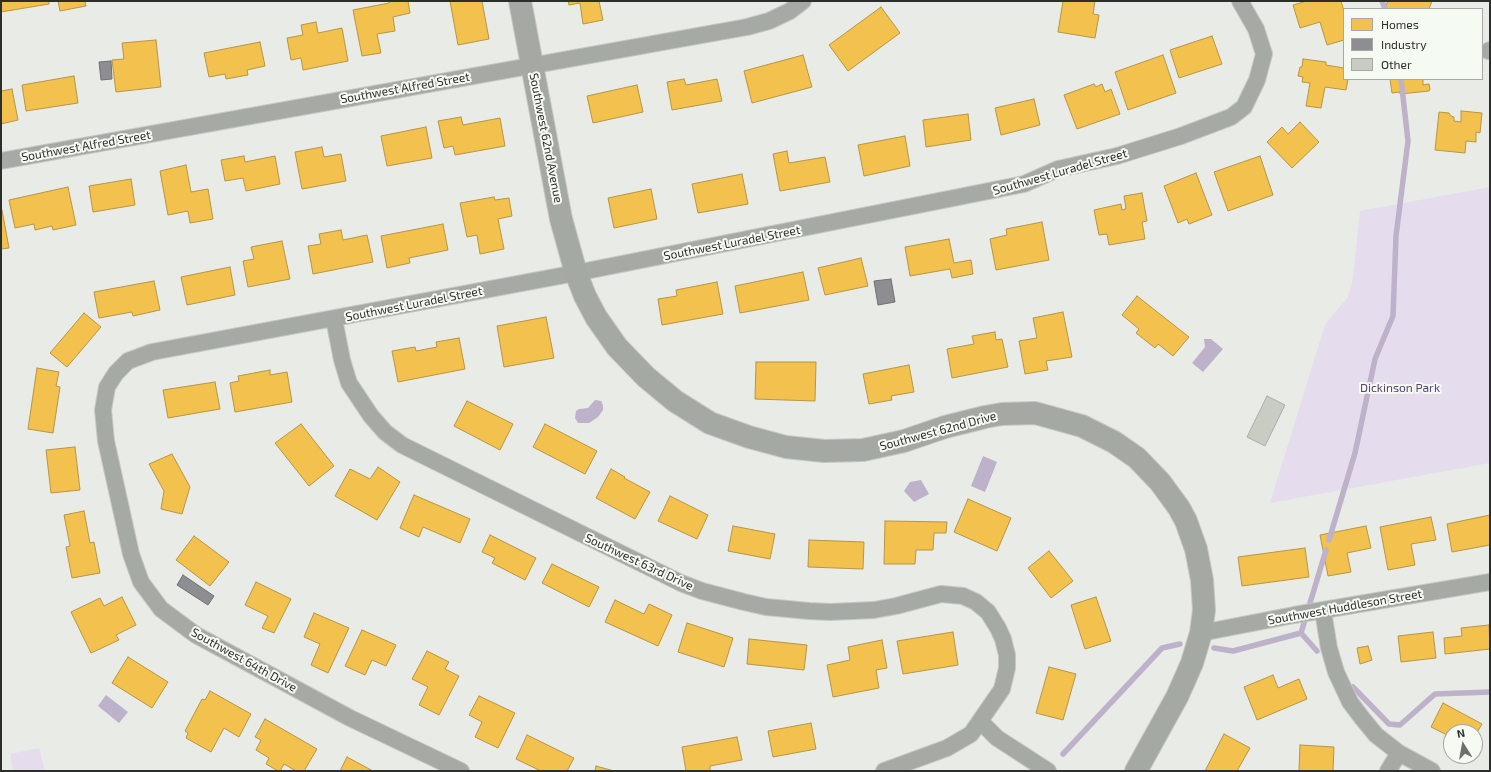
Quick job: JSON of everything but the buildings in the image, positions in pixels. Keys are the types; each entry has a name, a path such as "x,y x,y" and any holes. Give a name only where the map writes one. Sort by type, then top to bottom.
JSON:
{"street":[{"name":"Southwest 62nd Avenue","path":"520,1 561,219 576,273"},
{"name":"Southwest Alfred Street","path":"1,161 747,27 769,21 790,11 803,1"},
{"name":"Southwest Luradel Street","path":"128,361 152,352 576,273 1024,184 1058,169 1117,156 1181,136 1231,116 1244,107 1257,80 1264,54 1256,29 1240,1"},
{"name":"Southwest 62nd Drive","path":"576,273 585,296 606,331 626,357 646,377 691,412 710,423 749,438 770,444 802,450 844,452 863,450 904,441 945,427 985,417 1002,414 1035,413 1082,426 1114,442 1138,458 1169,494 1186,521 1196,549 1202,580 1204,610 1201,633 1192,663 1177,697 1136,771"},
{"name":"Southwest 63rd Drive","path":"334,319 342,360 349,383 371,416 385,432 402,445 681,583 702,591 744,602 810,611 831,612 874,610 896,606 941,594 964,596 976,602 988,612 998,628 1003,639 1007,655 1007,668 1002,689 980,721"},
{"name":"Southwest 64th Drive","path":"128,361 116,373 107,387 103,410 106,441 131,554 142,582 161,609 196,635 350,718 461,771"},
{"name":"Southwest Huddleson Street","path":"1201,633 1490,582"},
{"path":"1323,611 1329,648 1336,672 1350,702 1376,735 1399,753 1432,771"},
{"path":"884,771 948,748 971,734 980,721 998,738 1048,771"},
{"path":"1388,771 1399,753"}],"green space":[{"name":"Dickinson Park","path":"1490,187 1490,463 1270,503 1326,323 1348,297 1353,278 1360,211"},
{"path":"39,748 45,771 13,771 10,754"}],"shaded area":[{"path":"1204,339 1211,339 1223,349 1203,372 1192,363 1205,347"},
{"path":"595,400 601,401 603,405 603,410 598,417 589,423 578,423 575,418 576,411 579,409 588,408"},
{"path":"983,456 997,462 985,492 971,486"},
{"path":"921,480 929,494 914,502 904,491 910,482"},
{"path":"106,695 128,712 119,723 98,706"}],"waterway":[{"path":"1382,1 1385,8"},
{"path":"1329,540 1355,453 1375,359 1393,316 1396,236 1408,141 1401,80"},
{"path":"1301,633 1326,550"},
{"path":"1301,633 1317,651"},
{"path":"1214,648 1233,651 1301,633"},
{"path":"1063,754 1162,648 1180,644"},
{"path":"1353,687 1389,724 1400,725 1435,694 1490,692"}]}
